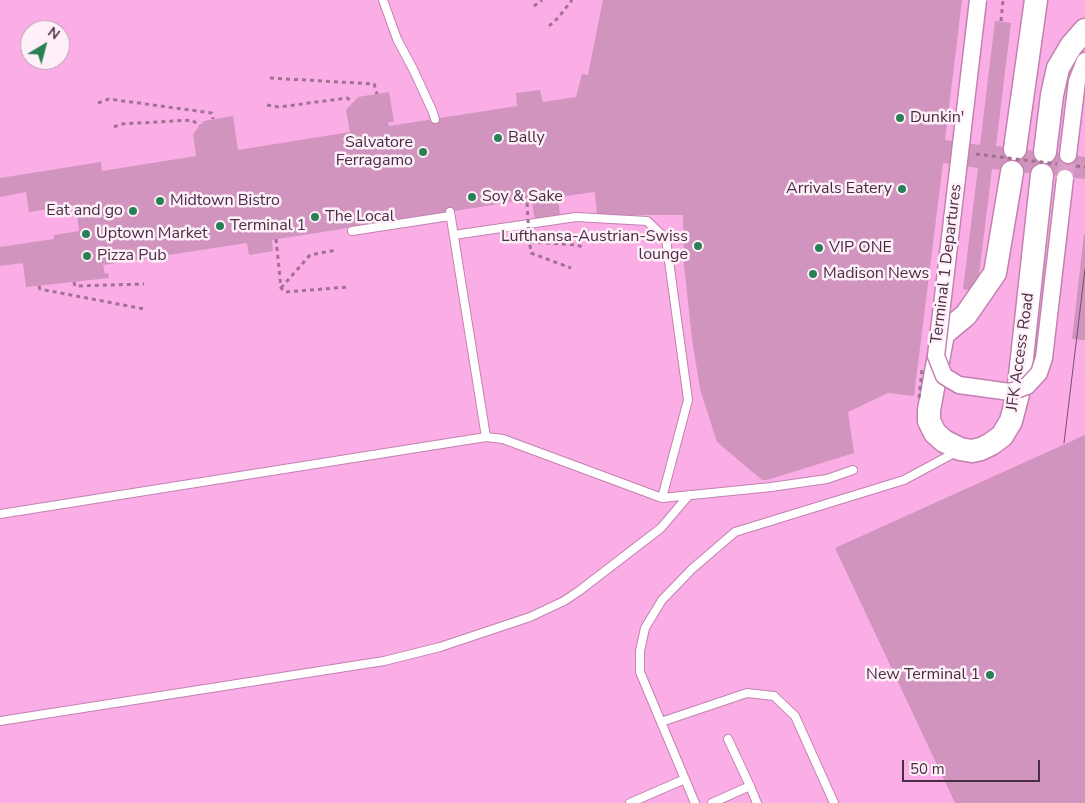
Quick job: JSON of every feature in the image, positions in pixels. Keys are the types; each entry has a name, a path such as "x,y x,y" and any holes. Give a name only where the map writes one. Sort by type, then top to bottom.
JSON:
{"street":[{"name":"Terminal 1 Departures","path":"978,0 936,356 944,376 959,385 1010,392 1027,386 1039,373 1044,358 1069,166 1077,81 1084,62"},
{"path":"960,450 944,441 935,433 929,421 929,410 943,334 985,0"},
{"path":"1015,149 1036,0"},
{"path":"1045,152 1052,95 1058,68 1071,46 1085,30"},
{"path":"943,334 966,315 995,273 1012,172"},
{"name":"JFK Access Road","path":"960,450 972,451 991,444 1002,436 1011,421 1018,394 1042,175"}],"lane":[{"path":"383,0 397,39 417,77 432,110 434,119"},
{"path":"352,231 450,214 486,437"},
{"path":"454,235 576,217 647,220 666,238 688,400 662,498"},
{"path":"0,514 486,437 503,439 662,498 771,487 827,479 853,470"},
{"path":"695,803 640,672 640,651 645,628 662,600 692,569 735,532 904,480 960,450"},
{"path":"0,721 384,661 440,647 530,617 564,601 661,528 689,495"},
{"path":"661,722 747,692 774,696 795,716 834,803"},
{"path":"728,739 757,803"},
{"path":"630,803 685,779"},
{"path":"712,803 750,786"}],"path":[{"path":"534,6 542,0"},
{"path":"549,26 572,0"},
{"path":"1000,21 1002,0"},
{"path":"270,78 374,84 377,94"},
{"path":"267,106 279,107 347,98 353,102"},
{"path":"98,103 109,99 212,113 213,119"},
{"path":"114,127 121,124 192,120 200,126"},
{"path":"972,154 1085,167"},
{"path":"527,203 532,253 571,268"},
{"path":"276,239 281,288 285,292 348,287"},
{"path":"530,242 576,245 583,248"},
{"path":"281,288 310,255 337,250"},
{"path":"74,282 74,286 144,284"},
{"path":"39,286 40,290 144,309"}],"shaded area":[{"path":"0,0 1085,0 1085,803 0,803"}],"building":[{"name":"Terminal 1","path":"603,0 962,0 945,140 980,145 995,21 1011,23 996,146 1085,157 1085,179 992,169 977,291 963,289 978,168 943,163 914,396 888,393 848,412 854,453 762,480 717,442 700,389 692,339 684,265 683,215 597,215 595,192 558,197 560,216 535,221 532,202 519,204 518,201 272,240 273,251 249,255 247,243 103,265 105,274 108,273 109,278 26,287 23,263 0,266 0,247 54,239 54,235 79,231 76,205 29,212 26,192 0,197 0,178 101,162 102,171 196,156 193,134 204,121 233,116 238,150 350,132 346,110 358,97 389,92 394,122 388,122 389,126 517,106 516,93 540,90 543,102 576,97 582,74 588,75"},
{"path":"1085,234 1085,340 1072,339"},
{"name":"New Terminal 1","path":"1085,435 1085,803 955,803 835,548"}],"tunnel":[{"path":"1065,178 1068,155"}],"tram line":[{"path":"1064,443 1085,269"}],"place":[{"name":"Dunkin'","path":"900,118"},
{"name":"Bally","path":"498,138"},
{"name":"Salvatore Ferragamo","path":"423,152"},
{"name":"Arrivals Eatery","path":"902,189"},
{"name":"Soy & Sake","path":"472,197"},
{"name":"Midtown Bistro","path":"160,201"},
{"name":"Eat and go","path":"133,211"},
{"name":"The Local","path":"315,217"},
{"name":"Terminal 1","path":"220,226"},
{"name":"Uptown Market","path":"86,234"},
{"name":"Lufthansa-Austrian-Swiss lounge","path":"698,246"},
{"name":"VIP ONE","path":"819,248"},
{"name":"Pizza Pub","path":"87,256"},
{"name":"Madison News","path":"813,274"},
{"name":"New Terminal 1","path":"990,675"}]}
